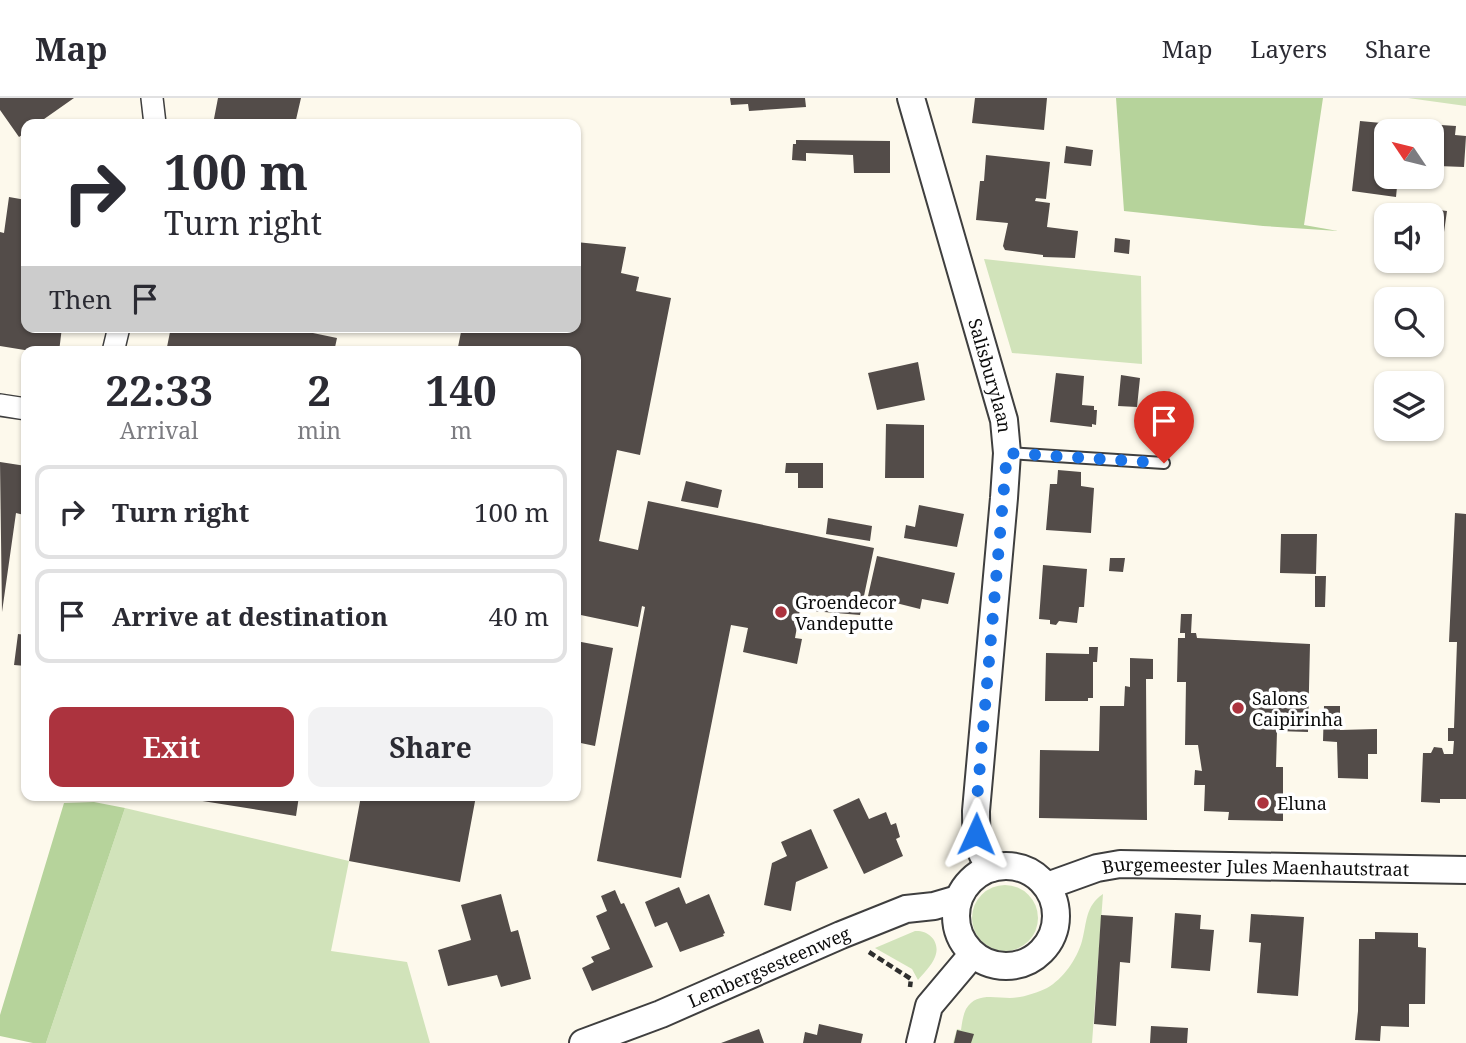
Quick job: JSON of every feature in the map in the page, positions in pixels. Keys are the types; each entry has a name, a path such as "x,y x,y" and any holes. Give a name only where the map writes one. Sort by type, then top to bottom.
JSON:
{"street":[{"path":"152,98 154,119"},
{"name":"Salisburylaan","path":"911,98 1004,420 1007,453 976,811 976,834 981,853 991,868"},
{"path":"0,405 21,408"},
{"name":"Burgemeester Jules Maenhautstraat","path":"1047,886 1097,868 1120,864 1466,870"},
{"path":"1007,866 1022,868 1036,875 1047,886 1054,901 1056,917 1054,933 1046,948 1034,959 1018,966 986,964 972,955 960,939 955,919 958,899 971,880 991,868 1007,866"},
{"name":"Lembergsesteenweg","path":"583,1043 661,1014 906,909 934,906 958,899"},
{"path":"920,1043 929,1006 972,955"}],"lane":[{"path":"1007,453 1164,463"}],"path":[{"path":"841,935 849,952 865,950 911,979 910,999 929,1006"}],"green space":[{"path":"1116,98 1323,98 1304,225 1338,231 1124,211"},
{"path":"1408,98 1466,98 1466,106"},
{"path":"984,259 1141,276 1142,364 1012,353"},
{"path":"94,802 125,808 46,1043 0,1036 0,1015 64,803"},
{"path":"125,808 349,861 331,951 407,962 430,1043 46,1043"},
{"path":"998,885 1012,885 1024,890 1033,899 1038,918 1036,931 1029,942 1012,951 998,951 986,946 977,937 972,925 972,911 977,899 986,890"},
{"path":"1103,894 1092,1043 953,1043 957,1029 961,1030 966,1009 975,1000 1024,996 1047,988 1059,979 1077,955 1090,909"},
{"path":"915,931 929,935 936,946 934,960 918,980 912,969 875,948"}],"building":[{"path":"0,98 74,98 44,119 21,119 19,137 0,110"},
{"path":"218,98 301,98 296,119 214,119"},
{"path":"730,98 805,98 806,107 749,111 748,104 731,105"},
{"path":"975,98 1047,98 1044,130 972,123"},
{"path":"1360,121 1374,122 1374,189 1397,189 1396,197 1352,191"},
{"path":"1444,125 1456,126 1455,135 1466,136 1464,167 1444,166"},
{"path":"796,140 890,141 890,173 854,173 853,155 806,153 806,161 792,160 793,144 796,144"},
{"path":"1066,146 1093,150 1091,166 1064,163"},
{"path":"986,155 1050,162 1046,199 1036,198 1035,201 1050,203 1047,227 1078,231 1075,258 1043,257 1005,250 1003,246 1008,223 976,220"},
{"path":"9,197 21,199 21,333 61,333 60,346 21,346 21,349 0,346 0,232 4,233"},
{"path":"1444,211 1447,211 1444,232"},
{"path":"1115,238 1130,240 1129,254 1114,252"},
{"path":"581,242 626,247 621,273 639,277 636,291 671,298 640,455 617,450 599,541 638,550 648,501 874,548 860,615 800,610 795,638 802,639 797,664 743,652 748,628 731,625 681,878 597,861 645,607 642,606 638,627 581,615 581,346 458,346 461,333 581,333"},
{"path":"170,333 313,333 337,338 335,346 167,346"},
{"path":"918,362 925,400 877,410 868,373"},
{"path":"1056,373 1084,376 1082,405 1094,406 1094,410 1097,410 1096,425 1092,424 1092,427 1050,422"},
{"path":"1121,375 1140,378 1137,407 1118,406"},
{"path":"886,424 924,425 924,478 885,478"},
{"path":"0,462 21,465 21,514 16,513 2,612"},
{"path":"786,463 823,463 823,488 798,488 798,473 785,473"},
{"path":"1058,470 1081,472 1081,486 1094,488 1091,533 1046,530 1050,484 1057,484"},
{"path":"686,481 722,490 718,508 681,501"},
{"path":"919,505 964,514 957,547 904,538 906,525 915,527"},
{"path":"1455,513 1466,514 1466,799 1440,799 1440,803 1421,802 1423,753 1431,753 1434,747 1442,748 1444,754 1453,754 1454,741 1448,741 1448,728 1454,728 1457,642 1449,642"},
{"path":"828,518 872,526 870,541 826,534"},
{"path":"1281,534 1317,534 1316,574 1280,573"},
{"path":"877,556 955,573 948,604 922,599 920,609 868,596"},
{"path":"1110,558 1125,558 1123,572 1109,571"},
{"path":"1043,565 1087,569 1084,607 1079,607 1077,623 1059,621 1056,625 1050,624 1050,620 1039,619"},
{"path":"1315,576 1326,576 1325,607 1315,607"},
{"path":"1181,614 1192,614 1191,633 1196,633 1197,638 1310,644 1308,732 1277,731 1276,767 1283,767 1283,821 1228,820 1229,812 1204,811 1205,785 1194,785 1195,770 1202,771 1198,745 1185,745 1186,682 1177,682 1178,638 1185,638 1185,633 1180,633"},
{"path":"18,634 21,634 21,666 14,665"},
{"path":"581,642 613,648 595,746 581,743"},
{"path":"1089,647 1098,647 1097,662 1093,662 1093,698 1088,698 1088,701 1045,701 1046,653 1089,654"},
{"path":"1130,658 1153,659 1153,679 1146,679 1147,820 1039,818 1040,750 1099,751 1100,706 1124,706 1125,686 1130,687"},
{"path":"1324,706 1340,706 1340,730 1377,729 1377,754 1368,754 1368,779 1338,778 1337,742 1323,741"},
{"path":"859,798 869,819 886,812 891,825 896,823 900,837 896,839 903,856 864,874 833,810"},
{"path":"202,801 298,801 296,816"},
{"path":"360,801 475,801 460,882 349,861"},
{"path":"811,829 828,868 796,882 791,911 764,905 772,863 787,856 781,842"},
{"path":"679,887 686,904 709,894 724,936 680,952 667,922 655,927 645,902"},
{"path":"615,890 621,904 624,903 653,967 592,991 582,968 594,962 591,957 610,949 596,916 607,911 601,896"},
{"path":"501,894 511,932 518,930 531,979 501,987 497,975 448,986 438,950 471,940 461,905"},
{"path":"1175,913 1201,915 1200,929 1214,930 1210,971 1171,968"},
{"path":"1251,914 1304,917 1298,996 1257,993 1261,943 1249,942"},
{"path":"1101,915 1133,917 1130,963 1120,962 1116,1026 1094,1024"},
{"path":"1375,932 1418,933 1418,947 1426,948 1425,1004 1409,1004 1409,1027 1381,1026 1380,1041 1355,1040 1359,939 1375,939"},
{"path":"819,1024 863,1034 861,1043 803,1043 805,1032 817,1035"},
{"path":"1151,1026 1188,1028 1187,1043 1150,1043"},
{"path":"759,1029 764,1043 721,1043"},
{"path":"957,1030 974,1034 971,1043 954,1043"}],"place":[{"name":"Groendecor Vandeputte","path":"781,612"},
{"name":"Salons Caipirinha","path":"1238,708"},
{"name":"Eluna","path":"1263,803"}],"route":[{"path":"976,834 1007,453 1164,463"}]}
